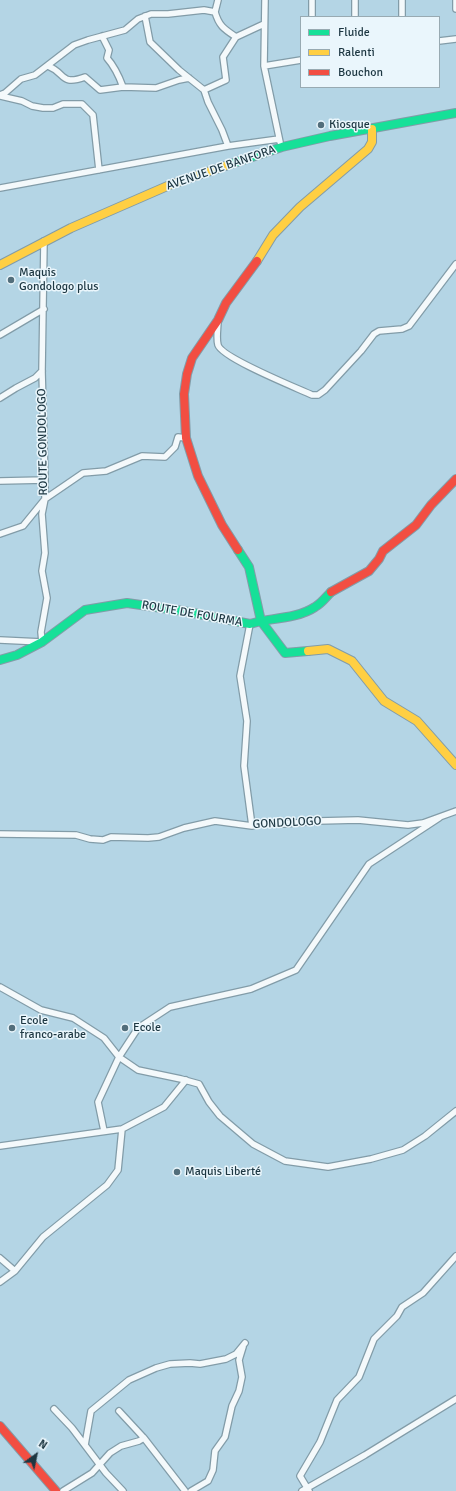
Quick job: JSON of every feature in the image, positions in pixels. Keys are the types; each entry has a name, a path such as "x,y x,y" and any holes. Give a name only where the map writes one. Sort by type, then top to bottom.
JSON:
{"street":[{"path":"218,0 215,12 218,22 226,31 236,36"},
{"path":"265,0 264,66 282,147"},
{"path":"312,0 312,16"},
{"path":"355,0 355,16"},
{"path":"402,0 402,16"},
{"path":"456,0 456,9"},
{"path":"0,95 5,93 21,79 35,75 74,45 125,30 138,19 145,16 151,14 173,14 204,10 215,12"},
{"path":"145,16 150,42 179,70 204,90 228,146"},
{"path":"204,90 226,80 223,58 236,36 264,24"},
{"path":"102,36 109,50 107,58 119,74 123,87"},
{"path":"440,41 456,39"},
{"path":"264,66 300,60"},
{"path":"48,66 55,68 67,79 74,81 85,77 100,90 123,87 156,88 190,78"},
{"path":"0,95 22,101 32,106 43,108 53,108 63,104 82,104 93,115 98,170"},
{"name":"AVENUE DE BANFORA","path":"0,265 44,240 172,184 282,147 456,113"},
{"path":"372,129 372,142 368,149 322,190 300,206 273,235 255,264 226,302 218,320 192,358 187,374 184,394 186,438 198,476 222,525 249,567 261,621 290,616 314,608 335,589 365,575 381,557 383,551 416,525 431,505 456,479"},
{"path":"0,188 228,146 279,139"},
{"name":"ROUTE GONDOLOGO","path":"42,642 41,632 46,598 42,571 45,553 42,514 45,498 42,371 44,240"},
{"path":"218,320 218,345 221,350 246,365 312,395 318,395 361,350 374,334 379,331 402,329 409,326 456,264"},
{"path":"0,335 44,309"},
{"path":"0,398 35,378 42,371"},
{"path":"0,534 23,526 45,498 82,473 106,471 142,456 165,457 175,447 178,437 186,438"},
{"path":"0,481 45,480"},
{"name":"ROUTE DE FOURMA","path":"0,660 17,655 42,642 86,610 127,602 250,624 261,621 285,653 328,649 352,661 384,701 417,721 456,765"},
{"path":"250,624 240,676 247,721 244,766 252,826"},
{"path":"0,640 42,642"},
{"name":"GONDOLOGO","path":"0,834 76,835 90,839 103,840 111,837 159,837 184,828 215,821 252,826 265,822 284,824 358,820 408,825 423,823 456,811"},
{"path":"104,1131 98,1102 119,1057 138,1028 170,1007 251,989 296,970 369,864 439,818"},
{"path":"0,987 41,1010 73,1018 104,1038 119,1057 138,1070 198,1084 220,1116 253,1144 285,1161 328,1167 371,1159 403,1150 425,1136 456,1111"},
{"path":"0,1146 122,1129 164,1108 186,1080"},
{"path":"0,1282 15,1271 43,1237 107,1185 118,1170 122,1129"},
{"path":"456,1256 424,1292 402,1307 398,1316 374,1339 358,1377 337,1400 320,1442 300,1476 306,1490 365,1456 456,1399"},
{"path":"0,1258 15,1271"},
{"path":"85,1446 91,1411 129,1380 156,1368 170,1364 200,1364 226,1359 236,1354 245,1343 239,1360 242,1377 239,1391 232,1406 225,1437 215,1451 213,1470 208,1481 191,1491"},
{"path":"54,1410 72,1428 85,1446 123,1491"},
{"path":"119,1411 144,1438 185,1491"},
{"path":"1,1430 56,1491"},
{"path":"63,1491 92,1473 110,1453 121,1446 144,1438"}],"traffic: fast":[{"path":"228,165 282,147 330,136 456,113"},
{"path":"238,550 249,567 261,621 289,617 303,613 322,602 331,592"},
{"path":"0,660 17,655 42,642 85,610 127,603 183,611 250,624 261,621 285,653 308,651"}],"traffic: slow":[{"path":"257,261 273,235 300,207 368,149 372,142 372,129"},
{"path":"0,265 71,228 172,184 228,165"},
{"path":"308,651 328,649 352,661 384,701 417,721 456,765"}],"traffic: jam":[{"path":"238,550 222,525 198,476 186,438 184,394 187,374 192,358 218,320 226,303 257,261"},
{"path":"331,592 369,571 379,559 383,551 416,525 431,505 456,479"},
{"path":"0,1426 56,1491"}],"place":[{"name":"Kiosque","path":"321,125"},
{"name":"Maquis Gondologo plus","path":"11,280"},
{"name":"Ecole franco-arabe","path":"12,1028"},
{"name":"Ecole","path":"125,1028"},
{"name":"Maquis Liberté","path":"177,1172"}]}
